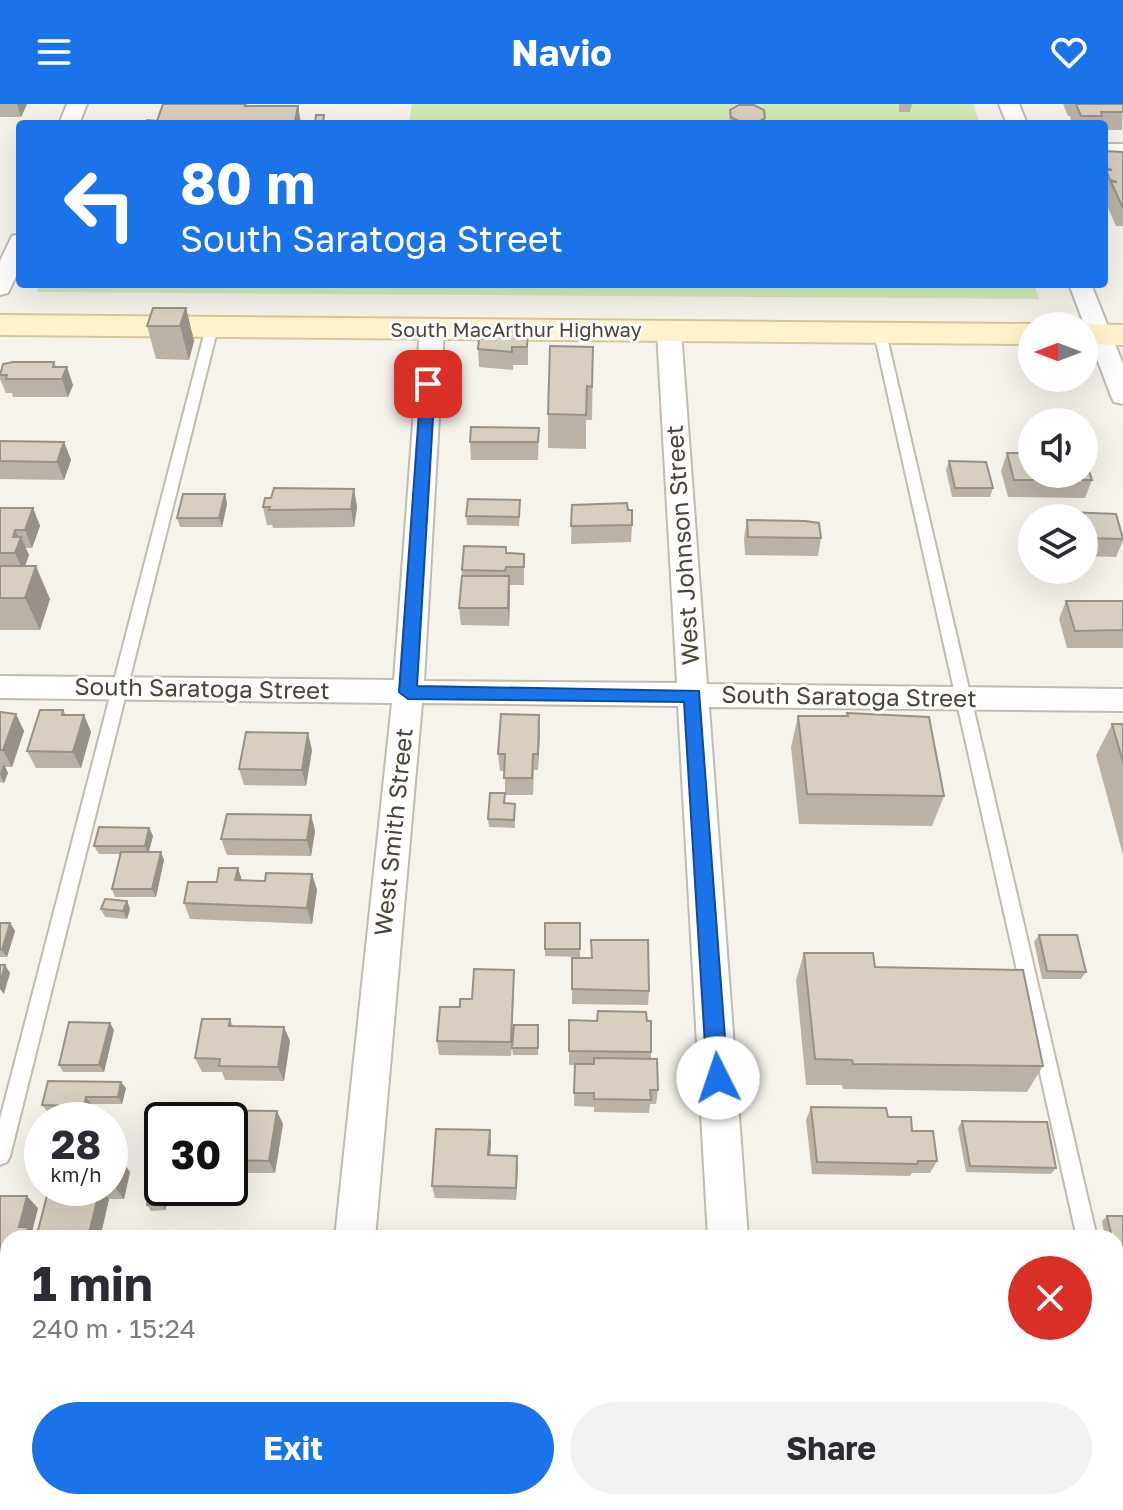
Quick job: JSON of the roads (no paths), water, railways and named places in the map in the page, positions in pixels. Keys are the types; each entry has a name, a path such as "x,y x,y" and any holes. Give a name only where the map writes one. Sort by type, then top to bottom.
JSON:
{"main road":[{"name":"South MacArthur Highway","path":"0,325 1018,334"}],"street":[{"path":"0,288 16,250"},
{"path":"1082,288 1102,334 1123,396"},
{"name":"West Smith Street","path":"356,1230 408,692 432,329"},
{"name":"West Johnson Street","path":"669,331 727,1230"},
{"name":"South Saratoga Street","path":"0,687 1123,700"}],"lane":[{"path":"0,1156 212,327"},
{"path":"880,333 1085,1230"}]}
